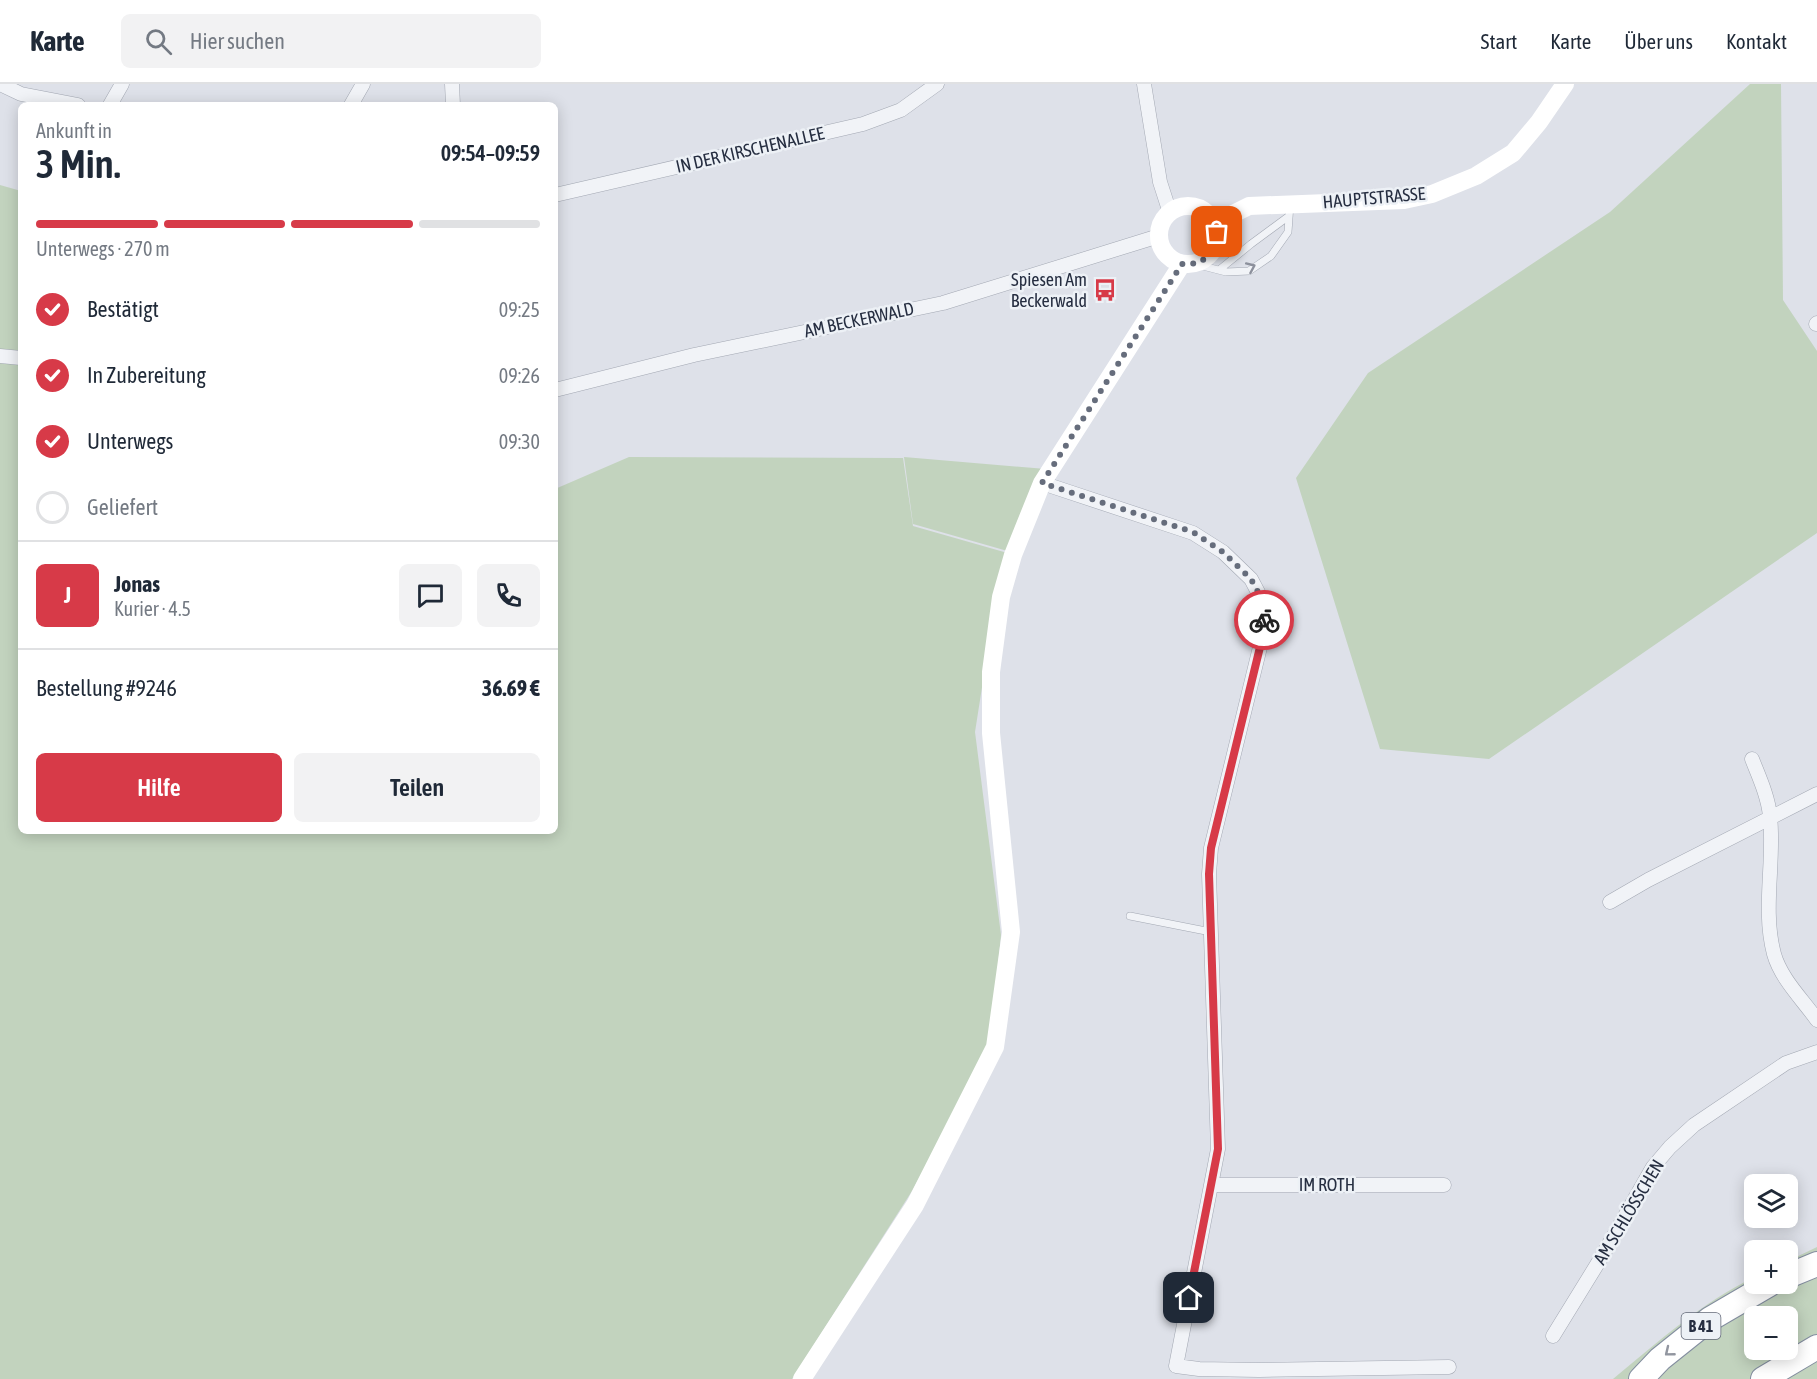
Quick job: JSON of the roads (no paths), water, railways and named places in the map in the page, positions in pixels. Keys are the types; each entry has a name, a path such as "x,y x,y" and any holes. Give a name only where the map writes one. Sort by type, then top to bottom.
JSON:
{"highway":[{"path":"1798,1272 1817,1264"},
{"name":"B 41","path":"1641,1379 1660,1359 1710,1318 1752,1294"},
{"path":"1763,1379 1817,1347"},
{"path":"1773,1379 1817,1359"}],"street":[{"path":"0,84 21,94 62,102"},
{"path":"112,102 122,84"},
{"path":"353,102 363,84"},
{"path":"452,84 453,102"},
{"name":"IN DER KIRSCHENALLEE","path":"558,194 863,124 901,110 937,84"},
{"path":"1144,84 1160,182 1170,213"},
{"name":"HAUPTSTRASSE","path":"1215,223 1249,206 1290,210 1404,200 1432,195 1476,176 1513,153 1539,122 1565,84"},
{"path":"802,1379 915,1205 995,1047 1011,932 991,733 991,672 1001,597 1013,555 1042,483 1188,264 1210,255 1215,248 1217,240 1215,223 1203,210 1195,207 1178,208 1170,213 1164,219 1159,236 1166,254 1188,264"},
{"name":"AM BECKERWALD","path":"558,389 694,355 943,303 1159,236"},
{"path":"0,356 18,358"},
{"path":"1042,483 1193,532 1223,552 1251,579 1260,596 1264,614 1262,639 1211,848 1209,874 1218,1149 1176,1366 1199,1370 1449,1368"},
{"path":"1752,759 1768,802 1770,817 1769,907 1774,956 1788,982 1817,1020"},
{"path":"1610,902 1648,880 1817,794"},
{"name":"AM SCHLÖSSCHEN","path":"1552,1336 1601,1258 1653,1167 1670,1147 1694,1125 1786,1063 1817,1052"},
{"name":"IM ROTH","path":"1211,1185 1444,1185"}],"lane":[{"path":"1219,270 1290,210"},
{"path":"1188,264 1226,272 1249,271 1271,256 1288,232 1290,210"},
{"path":"1130,915 1211,932"}],"place":[{"name":"Spiesen Am Beckerwald","path":"1105,290"}]}
